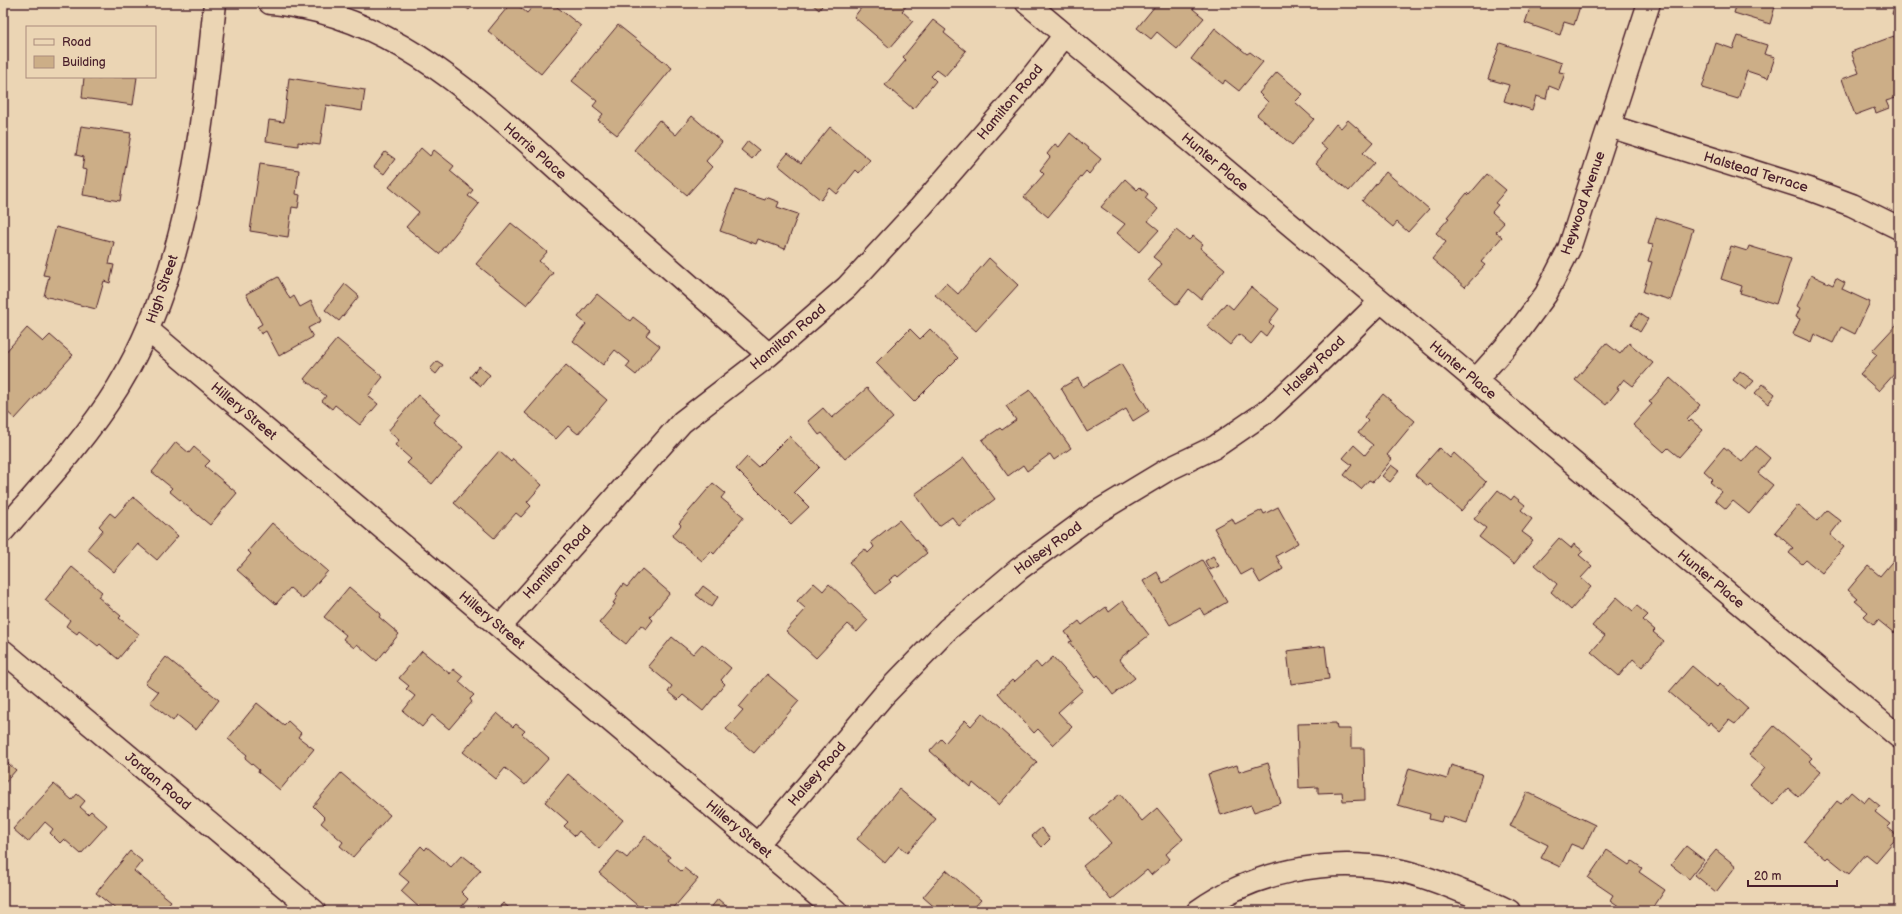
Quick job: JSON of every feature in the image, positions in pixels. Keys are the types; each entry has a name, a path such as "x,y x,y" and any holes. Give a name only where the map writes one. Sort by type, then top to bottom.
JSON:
{"street":[{"name":"High Street","path":"3,531 86,433 118,387 148,330 163,292 181,228 205,96 215,3"},
{"name":"Harris Place","path":"270,3 321,12 370,28 415,53 451,79 503,123 769,355"},
{"name":"Hunter Place","path":"1027,3 1899,737"},
{"name":"Heywood Avenue","path":"1475,381 1516,335 1546,294 1568,249 1649,3"},
{"name":"Hamilton Road","path":"500,627 682,422 769,355 846,287 920,208 1016,97 1065,35"},
{"name":"Halstead Terrace","path":"1609,126 1852,204 1899,228"},
{"name":"Halsey Road","path":"757,845 883,696 948,629 1019,569 1094,514 1167,470 1215,446 1266,412 1381,301"},
{"name":"Hillery Street","path":"148,330 836,911"},
{"name":"Jordan Road","path":"3,651 314,911"},
{"path":"1198,911 1214,900 1256,881 1300,868 1346,865 1392,869 1422,877 1496,904 1509,911"}],"building":[{"path":"116,3 147,3 147,6"},
{"path":"460,3 474,3 469,10"},
{"path":"511,3 515,3 527,13 536,3 552,3 581,26 541,74 488,31"},
{"path":"811,3 824,3 819,10"},
{"path":"854,3 909,3 902,11 913,21 890,48 854,17 861,8"},
{"path":"1152,3 1197,3 1193,9 1204,18 1177,49 1157,32 1151,39 1137,28 1155,6"},
{"path":"1523,3 1581,3 1574,25 1564,22 1560,35 1525,23 1530,8 1522,6"},
{"path":"1737,3 1776,3 1770,24 1734,13"},
{"path":"1895,3 1899,3 1899,16 1892,14"},
{"path":"933,20 946,30 944,33 966,51 945,76 937,70 931,76 936,81 913,109 885,85 906,60 903,57"},
{"path":"618,25 672,68 617,135 598,120 603,114 593,106 597,101 572,81"},
{"path":"1215,28 1247,54 1250,52 1263,62 1239,91 1225,80 1223,84 1191,59"},
{"path":"1738,36 1767,45 1764,54 1775,57 1768,78 1747,71 1738,99 1702,88 1716,43 1733,49"},
{"path":"1894,36 1899,49 1899,97 1886,101 1889,108 1876,113 1874,108 1855,115 1842,79 1859,73 1851,52"},
{"path":"1500,43 1562,63 1559,72 1565,73 1559,90 1549,86 1546,99 1536,96 1532,110 1504,101 1509,85 1488,79"},
{"path":"1277,72 1303,94 1295,102 1314,119 1292,145 1257,115 1268,102 1259,93"},
{"path":"84,78 137,78 133,105 82,98"},
{"path":"289,78 365,90 362,111 326,105 320,145 298,142 298,146 266,141 269,120 284,122"},
{"path":"692,116 722,142 706,161 712,167 687,195 634,150 659,120 676,135"},
{"path":"1348,120 1373,142 1363,153 1374,163 1349,191 1316,163 1327,150 1320,144 1336,124 1341,128"},
{"path":"81,126 131,133 120,201 83,195 87,170 82,169 84,157 76,155"},
{"path":"830,127 870,160 859,173 856,170 837,194 830,188 821,200 778,165 788,153 801,163"},
{"path":"1070,133 1101,159 1089,174 1086,171 1048,217 1024,197 1044,174 1040,170 1050,157 1047,154 1055,144 1059,147"},
{"path":"748,141 759,150 752,159 741,150"},
{"path":"421,148 430,156 434,150 454,166 450,171 473,190 468,196 479,204 439,254 406,227 419,212 389,187"},
{"path":"385,152 395,159 384,174 374,167"},
{"path":"260,164 299,170 296,194 300,195 298,208 292,207 288,237 250,231"},
{"path":"1386,172 1429,209 1408,232 1397,222 1393,227 1362,201"},
{"path":"1487,174 1506,190 1495,203 1498,205 1492,212 1504,223 1496,232 1502,237 1481,262 1485,265 1465,287 1432,259 1446,242 1436,233 1467,193 1469,195"},
{"path":"1125,179 1137,190 1140,187 1148,194 1145,198 1158,209 1148,221 1159,230 1139,252 1117,233 1125,224 1101,207"},
{"path":"735,190 765,200 766,197 779,202 777,207 798,214 785,249 758,239 756,244 720,231"},
{"path":"1656,217 1693,229 1671,300 1643,292 1652,262 1648,261 1653,245 1648,244"},
{"path":"511,223 547,252 539,261 553,273 527,305 476,264"},
{"path":"56,227 114,242 109,264 114,265 110,283 104,281 96,309 44,296 49,276 43,275"},
{"path":"1176,230 1189,240 1193,236 1203,244 1200,248 1225,269 1201,299 1189,289 1177,305 1148,281 1162,264 1153,257"},
{"path":"1731,246 1747,251 1749,246 1791,259 1776,304 1740,293 1742,286 1721,279"},
{"path":"989,258 1018,285 976,331 935,295 946,283 958,294"},
{"path":"1811,275 1833,285 1836,278 1845,283 1842,289 1870,302 1855,334 1841,327 1833,343 1814,334 1811,342 1793,334 1800,319 1796,317 1800,308 1797,306"},
{"path":"278,277 290,299 294,296 300,307 311,301 321,321 308,328 313,337 279,356 266,331 261,334 257,327 262,324 246,294"},
{"path":"345,284 359,296 339,321 325,310"},
{"path":"1251,287 1279,309 1269,322 1273,326 1266,336 1261,332 1251,344 1239,334 1230,345 1207,326 1226,303 1233,309"},
{"path":"597,294 630,321 633,317 650,330 646,335 660,346 636,375 626,367 630,362 615,350 603,365 573,341 586,324 578,317"},
{"path":"1639,313 1648,319 1640,332 1631,325"},
{"path":"1898,323 1899,375 1896,372 1879,391 1860,374 1877,355 1872,351"},
{"path":"27,328 43,342 50,335 73,355 15,419 3,408 3,381 6,378 3,375 3,355"},
{"path":"910,329 920,339 930,329 958,358 914,402 876,363"},
{"path":"337,339 383,377 368,396 378,404 360,425 335,405 332,409 322,401 326,396 304,379"},
{"path":"1606,343 1620,354 1629,343 1653,363 1633,386 1624,379 1617,388 1619,389 1606,405 1575,380"},
{"path":"437,361 443,365 436,374 430,369"},
{"path":"1121,364 1149,411 1133,421 1126,409 1087,432 1061,388 1078,378 1083,387"},
{"path":"566,365 607,400 578,434 568,426 556,439 525,413"},
{"path":"479,366 490,375 481,386 470,377"},
{"path":"1740,371 1754,381 1746,390 1733,380"},
{"path":"1670,378 1700,405 1687,420 1689,422 1691,420 1703,430 1679,457 1668,448 1664,452 1633,425 1652,404 1649,402"},
{"path":"1763,384 1775,394 1768,404 1755,393"},
{"path":"867,388 893,418 845,459 822,433 819,435 808,421 823,408 832,418"},
{"path":"1030,390 1071,448 1054,460 1050,454 1027,471 1023,465 1008,476 982,440 1000,428 1002,430 1016,420 1006,406"},
{"path":"1383,394 1415,421 1387,455 1392,459 1373,482 1369,480 1361,489 1344,475 1352,465 1343,458 1354,445 1365,455 1373,445 1358,433 1368,421 1364,417"},
{"path":"418,395 440,414 433,422 463,447 432,484 407,463 411,459 395,445 399,440 388,431"},
{"path":"789,436 819,467 794,492 809,507 791,524 736,469 747,457 758,467"},
{"path":"176,442 189,453 194,447 210,461 205,466 237,493 210,525 169,491 172,488 152,472"},
{"path":"1756,446 1770,458 1758,473 1773,485 1749,514 1733,501 1726,509 1715,500 1722,492 1710,482 1713,479 1704,471 1724,447 1742,462"},
{"path":"1439,448 1450,458 1454,453 1486,482 1461,511 1430,484 1428,486 1415,475"},
{"path":"499,451 511,462 513,459 542,485 527,502 531,506 521,517 516,513 494,538 454,503"},
{"path":"964,458 995,499 959,526 952,517 939,526 915,494"},
{"path":"1391,465 1399,471 1390,482 1382,476"},
{"path":"713,483 725,493 721,498 744,517 714,554 711,551 702,561 672,536 681,525 679,523"},
{"path":"1498,490 1511,500 1514,496 1525,505 1521,510 1532,519 1522,532 1533,540 1514,564 1479,537 1486,528 1474,519"},
{"path":"133,497 178,536 157,560 138,544 114,572 87,549 103,530 99,526 110,513 115,517"},
{"path":"1798,505 1817,521 1827,510 1841,521 1830,535 1844,547 1822,573 1806,560 1802,564 1789,553 1793,548 1775,532"},
{"path":"1278,507 1298,543 1276,556 1283,569 1260,583 1252,569 1241,575 1214,528 1232,518 1235,524 1262,510 1264,514"},
{"path":"899,520 927,553 898,577 896,575 889,580 891,582 876,594 849,562 865,549 868,553 874,547 871,542"},
{"path":"272,523 328,571 303,599 290,588 276,604 237,570 251,554 248,551"},
{"path":"1559,538 1571,548 1574,544 1583,551 1579,555 1592,566 1581,578 1591,587 1571,610 1551,592 1557,584 1535,565"},
{"path":"1213,556 1219,566 1210,570 1205,561"},
{"path":"1896,557 1899,560 1899,627 1894,633 1878,620 1874,625 1864,616 1868,612 1855,601 1858,599 1848,590 1868,566 1880,576"},
{"path":"1202,560 1227,602 1204,615 1200,608 1170,625 1143,581 1157,572 1163,583"},
{"path":"72,567 102,592 98,597 121,616 119,618 139,634 118,659 100,644 98,646 79,631 77,634 66,626 70,620 45,600"},
{"path":"642,569 670,593 650,617 653,620 646,629 641,625 626,644 599,623 615,604 613,603 618,596 616,594 623,584 627,587"},
{"path":"814,583 823,591 829,584 868,620 857,632 848,624 816,658 786,631 806,609 797,601"},
{"path":"703,586 718,597 711,607 696,595"},
{"path":"349,587 381,614 379,617 399,634 377,661 357,644 354,648 343,639 346,635 324,617"},
{"path":"1617,597 1633,611 1637,606 1648,615 1643,620 1655,630 1653,632 1664,641 1642,667 1633,659 1619,676 1591,652 1605,636 1592,626"},
{"path":"1123,601 1149,635 1119,659 1135,678 1113,695 1098,675 1096,677 1069,642 1072,641 1065,632 1079,621 1082,625 1106,607 1109,612"},
{"path":"672,637 693,654 702,644 731,668 721,680 725,684 703,711 683,695 678,700 668,692 672,686 648,666"},
{"path":"1325,646 1329,679 1291,684 1287,651"},
{"path":"422,651 450,674 453,669 463,677 459,682 474,695 470,699 472,702 449,729 432,715 422,727 403,711 415,696 406,689 409,686 399,678"},
{"path":"166,657 219,700 196,730 177,715 173,721 150,702 158,692 145,683"},
{"path":"1053,657 1083,690 1058,712 1072,727 1053,745 1038,729 1034,733 998,693 1012,680 1014,682 1036,662 1041,668"},
{"path":"1692,666 1717,687 1720,684 1748,708 1735,724 1729,720 1720,731 1710,722 1708,725 1669,692"},
{"path":"767,674 799,701 754,753 726,729 743,710 739,707"},
{"path":"257,703 284,725 288,721 301,733 298,737 314,749 280,790 258,772 259,770 245,758 247,755 228,739"},
{"path":"497,713 513,727 516,724 525,731 522,734 549,758 525,785 505,768 496,779 463,752"},
{"path":"982,713 1037,762 999,805 973,783 971,787 930,751 941,739 945,743 965,720 971,726"},
{"path":"1336,723 1337,729 1351,729 1351,748 1364,748 1365,800 1343,801 1342,792 1318,793 1318,787 1299,788 1297,724"},
{"path":"1774,726 1812,758 1809,761 1821,771 1798,797 1788,788 1773,805 1750,785 1765,768 1749,755"},
{"path":"3,759 16,770 3,785"},
{"path":"1268,763 1281,803 1254,812 1251,805 1221,815 1208,774 1237,765 1239,772"},
{"path":"1451,765 1482,774 1467,823 1443,816 1441,822 1429,819 1430,814 1398,805 1409,768 1447,779"},
{"path":"341,773 390,815 353,857 340,846 343,842 321,823 325,818 313,806"},
{"path":"568,774 623,820 599,849 579,831 575,836 564,826 568,822 545,802"},
{"path":"54,784 72,800 77,794 85,801 80,807 88,814 91,811 107,825 81,854 64,839 60,843 50,833 53,829 45,822 28,842 13,829"},
{"path":"899,789 936,819 907,853 899,846 885,863 857,839"},
{"path":"1527,792 1595,825 1583,849 1571,844 1560,867 1541,858 1548,845 1510,826"},
{"path":"1851,792 1864,803 1869,797 1880,806 1875,812 1890,824 1887,827 1898,836 1876,862 1866,854 1849,874 1828,857 1826,859 1804,841 1837,801 1841,804"},
{"path":"1120,794 1142,821 1157,808 1183,839 1166,854 1170,859 1151,875 1147,870 1111,900 1083,866 1111,843 1090,819"},
{"path":"1041,828 1050,839 1042,847 1032,836"},
{"path":"645,836 670,857 668,860 681,871 684,868 698,879 671,911 644,911 599,873 618,851 627,858"},
{"path":"421,846 425,850 427,847 451,867 462,855 481,870 461,892 468,899 458,911 451,911 449,909 447,911 423,911 401,891 409,882 398,873"},
{"path":"1686,846 1704,860 1689,879 1671,865"},
{"path":"1607,850 1629,865 1632,861 1642,868 1639,872 1665,890 1651,911 1626,911 1610,900 1613,895 1588,878"},
{"path":"1716,850 1736,866 1716,892 1695,875"},
{"path":"130,851 142,861 134,871 171,901 163,911 118,911 96,893"},
{"path":"946,870 981,900 971,911 939,911 923,897"},
{"path":"718,899 732,911 708,911"},
{"path":"503,903 513,911 496,911"},
{"path":"1695,906 1701,911 1690,911"}]}
